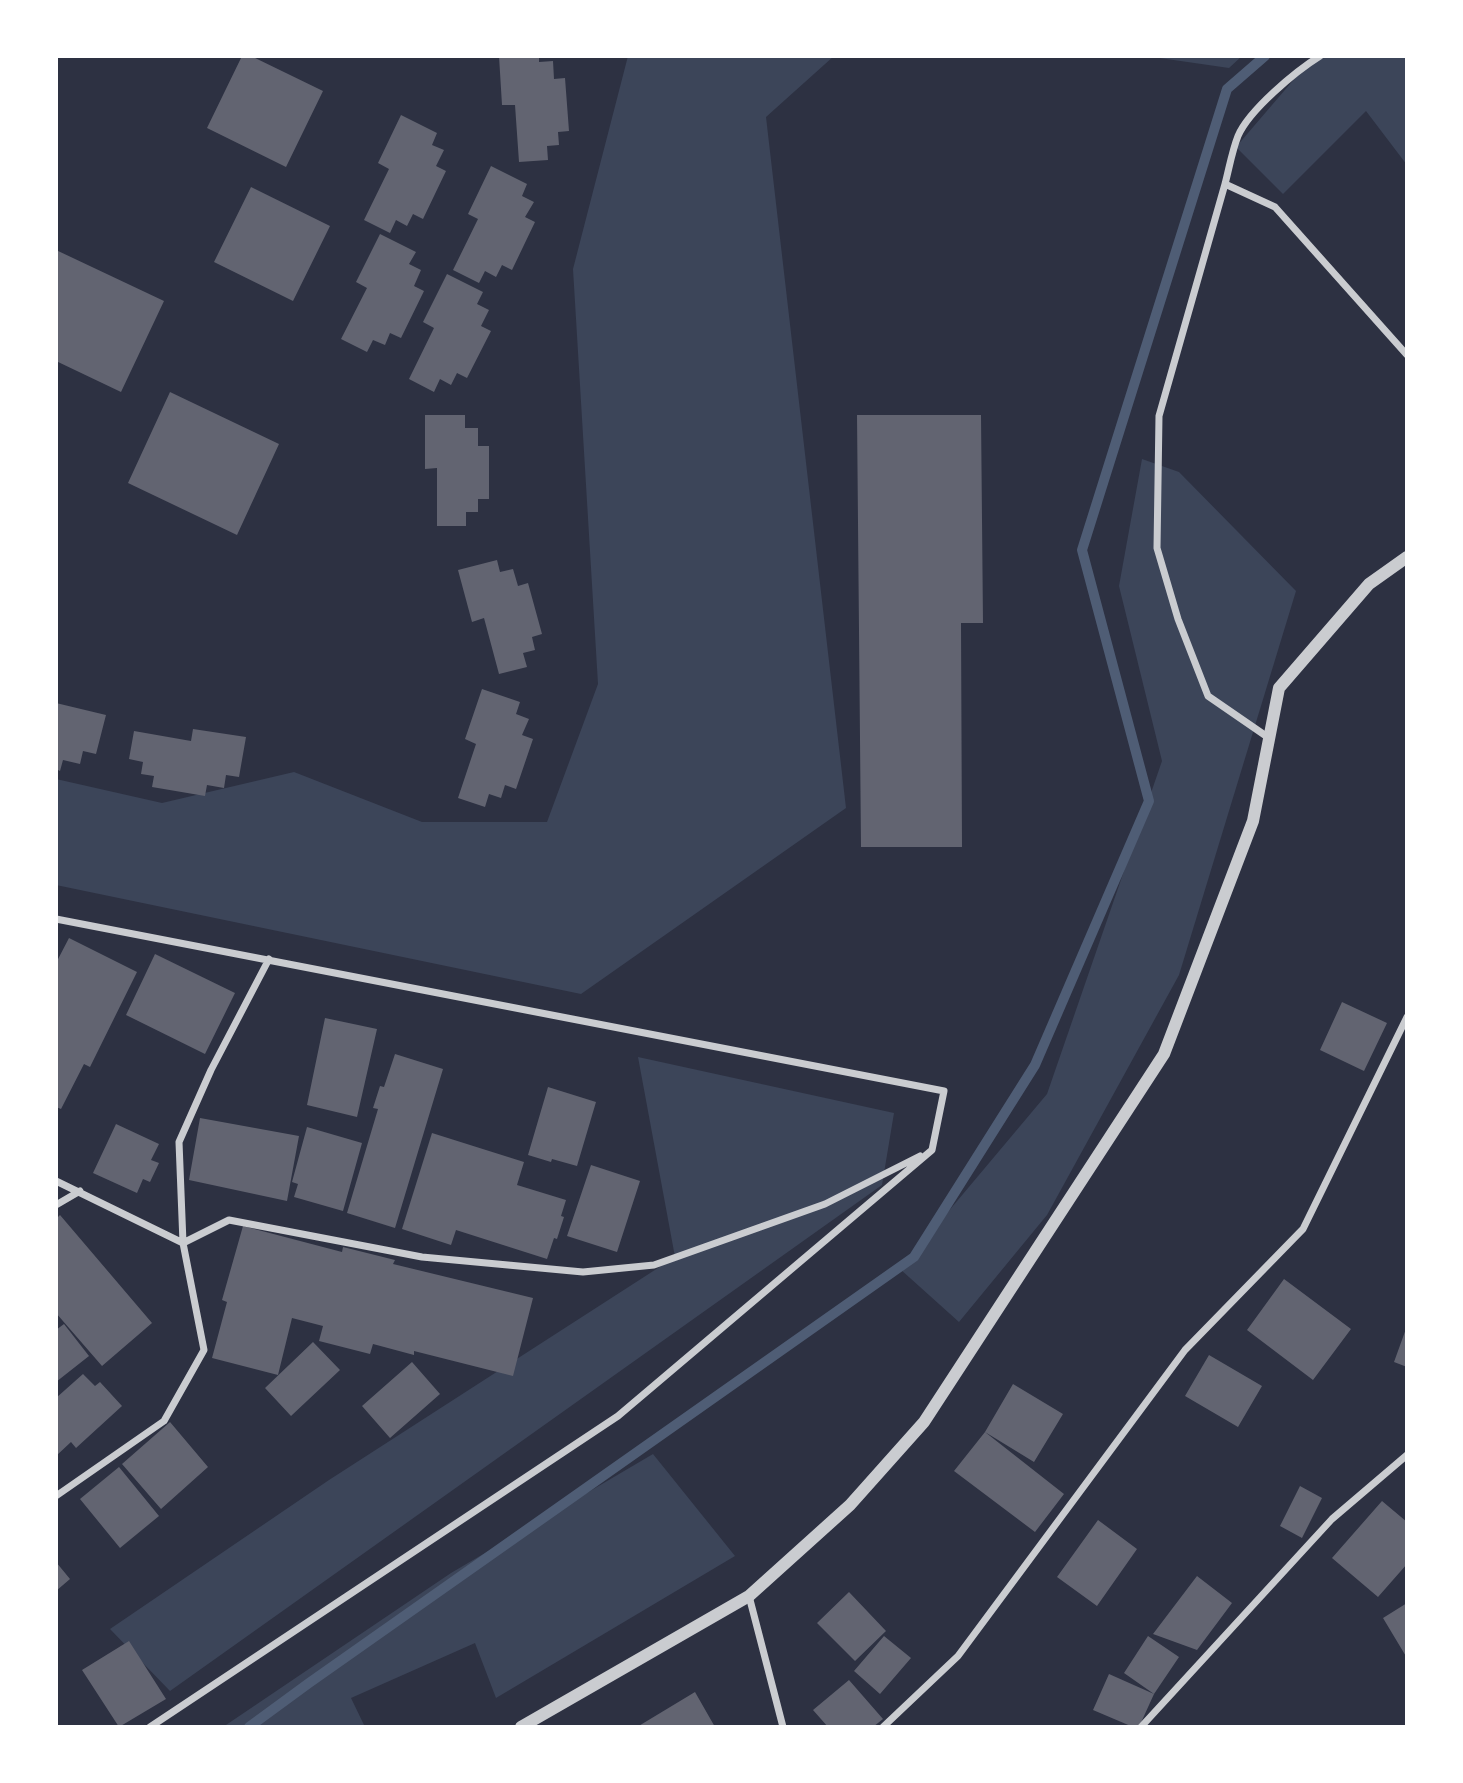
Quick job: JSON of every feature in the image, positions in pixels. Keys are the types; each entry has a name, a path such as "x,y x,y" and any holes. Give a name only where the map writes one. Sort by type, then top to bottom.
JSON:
{"street":[{"path":"1269,738 1208,696 1178,619 1157,548 1159,416 1238,135 1280,87 1320,56"},
{"path":"1225,184 1275,207 1407,355"},
{"path":"521,1727 749,1596 850,1505 924,1422 1164,1054 1253,821 1279,688 1368,584 1407,557"},
{"path":"56,919 944,1091 932,1150 618,1416 150,1727"},
{"path":"56,1496 164,1421 204,1350 183,1243 179,1142 211,1070 269,959"},
{"path":"883,1727 958,1656 1185,1350 1303,1229 1407,1017"},
{"path":"183,1243 229,1220 422,1258 583,1272 654,1265 825,1204 932,1150"},
{"path":"56,1181 183,1243"},
{"path":"56,1205 80,1191"},
{"path":"1141,1727 1332,1519 1407,1455"},
{"path":"749,1596 783,1727"}],"shaded area":[{"path":"628,56 834,56 766,117 846,808 581,994 56,885 56,779 162,803 294,772 422,822 547,822 598,684 573,269"},
{"path":"1146,56 1242,56 1229,68"},
{"path":"1314,56 1407,56 1407,165 1366,111 1283,194 1236,147"},
{"path":"1142,459 1179,472 1296,591 1179,975 1047,1215 959,1322 900,1269 1047,1094 1162,761 1119,586"},
{"path":"638,1057 894,1113 882,1185 170,1691 110,1629 329,1480 675,1257"},
{"path":"653,1454 735,1556 496,1698 475,1643 351,1698 365,1727 223,1727 451,1573"}],"building":[{"path":"242,56 251,56 323,91 286,167 207,128"},
{"path":"499,56 539,56 539,62 553,61 554,79 565,78 569,131 558,132 559,145 547,146 548,160 519,162 515,105 502,105"},
{"path":"401,115 437,133 432,145 444,150 436,166 446,171 423,219 413,214 407,226 396,220 390,233 364,220 389,169 378,163"},
{"path":"491,166 527,184 522,196 534,202 525,217 535,222 512,270 502,265 496,277 485,271 479,283 453,270 478,219 468,214"},
{"path":"251,187 330,226 293,301 214,262"},
{"path":"380,234 416,252 409,264 421,270 414,286 424,291 401,338 390,333 385,345 373,340 367,352 341,339 367,288 356,282"},
{"path":"56,250 164,301 121,392 56,361"},
{"path":"447,274 483,292 477,304 489,310 481,326 491,331 467,378 457,373 451,385 440,379 434,392 409,379 434,328 423,322"},
{"path":"170,392 279,444 237,535 128,483"},
{"path":"425,415 465,415 465,428 478,428 478,446 489,446 489,499 478,499 478,512 466,512 466,526 437,526 437,468 425,469"},
{"path":"857,415 981,415 983,623 961,623 962,847 861,847"},
{"path":"497,560 500,572 513,569 518,586 528,583 542,634 532,637 535,650 523,653 527,667 499,674 484,618 472,622 458,570"},
{"path":"482,689 520,702 516,714 529,719 522,735 533,739 516,789 505,785 501,798 489,794 485,807 458,798 476,744 465,739"},
{"path":"56,703 106,715 96,754 83,751 80,764 63,760 60,771 56,769"},
{"path":"193,729 246,737 239,777 226,775 224,788 207,785 205,796 152,787 154,776 141,774 143,762 129,759 134,731 191,741"},
{"path":"69,938 137,972 90,1067 84,1064 61,1109 56,1107 56,963"},
{"path":"155,954 235,993 205,1054 126,1015"},
{"path":"1342,1002 1387,1023 1364,1071 1320,1050"},
{"path":"325,1018 377,1029 357,1117 307,1105"},
{"path":"395,1054 443,1069 395,1228 347,1213 378,1109 373,1108 380,1086 384,1087"},
{"path":"548,1087 596,1102 577,1166 528,1155"},
{"path":"200,1118 299,1136 287,1201 189,1180"},
{"path":"116,1124 159,1144 151,1160 159,1163 150,1182 143,1179 137,1193 93,1173"},
{"path":"307,1127 362,1143 343,1211 294,1197 298,1184 292,1182"},
{"path":"432,1133 524,1162 517,1185 566,1200 557,1239 554,1238 547,1259 456,1230 451,1245 402,1229"},
{"path":"591,1165 640,1181 617,1252 567,1236"},
{"path":"60,1215 152,1323 102,1366 56,1313 56,1219"},
{"path":"243,1226 342,1252 343,1247 395,1260 393,1264 533,1298 513,1376 414,1351 414,1355 373,1344 370,1354 319,1341 323,1326 292,1318 278,1375 212,1358 227,1302 222,1300"},
{"path":"1284,1279 1351,1329 1313,1380 1247,1330"},
{"path":"64,1324 89,1356 56,1382 56,1330"},
{"path":"1407,1326 1407,1367 1394,1362"},
{"path":"313,1342 340,1370 291,1416 265,1388"},
{"path":"1209,1355 1262,1386 1238,1427 1185,1396"},
{"path":"412,1362 440,1394 390,1438 362,1406"},
{"path":"83,1374 95,1386 100,1382 122,1406 76,1448 71,1442 56,1456 56,1398"},
{"path":"1013,1384 1063,1414 1034,1462 985,1432"},
{"path":"170,1422 208,1467 161,1509 122,1464"},
{"path":"985,1432 1064,1494 1035,1532 954,1471"},
{"path":"119,1467 159,1516 120,1548 80,1499"},
{"path":"1300,1486 1322,1498 1302,1538 1280,1526"},
{"path":"1382,1501 1407,1522 1407,1564 1378,1597 1332,1558"},
{"path":"1098,1520 1137,1549 1097,1606 1057,1577"},
{"path":"56,1562 70,1579 56,1591"},
{"path":"1197,1576 1232,1603 1197,1650 1153,1634"},
{"path":"849,1592 886,1631 855,1661 817,1623"},
{"path":"1407,1603 1407,1658 1383,1618"},
{"path":"884,1636 911,1658 880,1694 854,1671"},
{"path":"1148,1636 1179,1657 1154,1694 1124,1673"},
{"path":"129,1641 166,1699 119,1727 82,1670"},
{"path":"1109,1674 1154,1694 1139,1727 1093,1710"},
{"path":"849,1680 883,1719 873,1727 828,1727 813,1710"},
{"path":"695,1692 715,1727 637,1727"}],"waterway":[{"path":"249,1727 914,1257 1035,1065 1149,801 1082,550 1227,89 1265,56"}]}
